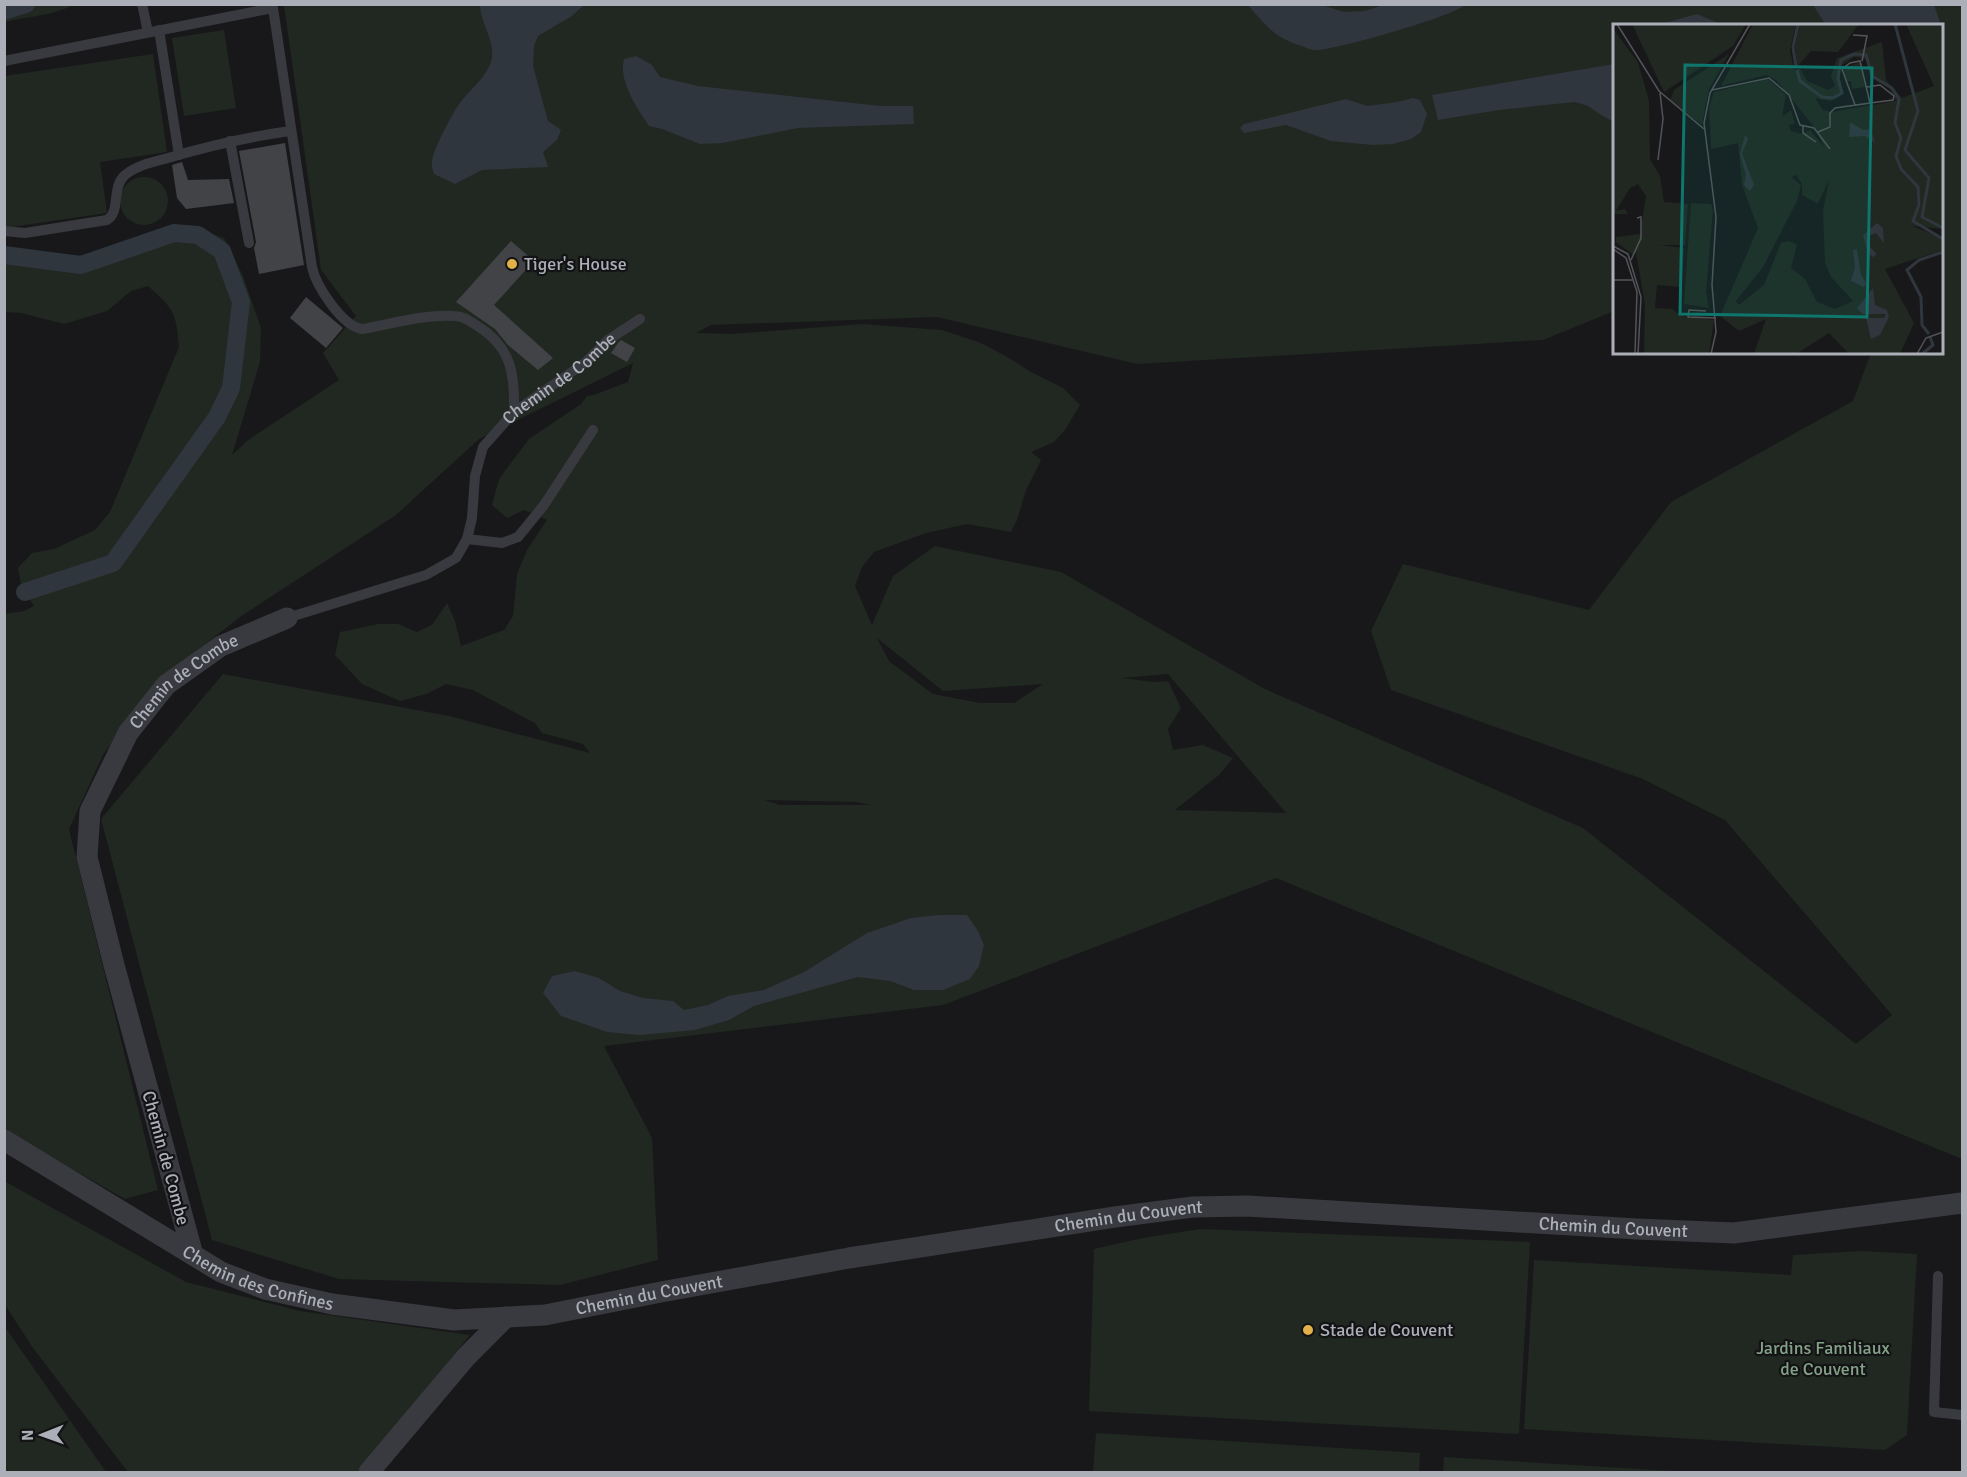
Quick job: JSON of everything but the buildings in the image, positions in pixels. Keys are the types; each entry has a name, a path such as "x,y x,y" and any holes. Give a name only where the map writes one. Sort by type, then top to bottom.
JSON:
{"street":[{"name":"Chemin de Combe","path":"193,1255 87,857 90,811 128,733 166,685 221,646 287,618"},
{"name":"Chemin des Confines","path":"4,1140 221,1272 265,1289 332,1304 454,1320 506,1317"},
{"name":"Chemin du Couvent","path":"506,1317 545,1315 849,1258 1193,1207 1247,1206 1626,1229 1734,1233 1962,1203"},
{"path":"369,1473 466,1357 506,1317"}],"lane":[{"path":"142,4 153,31 179,155"},
{"path":"4,61 272,6 312,267 319,287 349,324 357,328 449,316 468,319 499,344 506,355 512,368 515,387 514,412"},
{"path":"4,231 25,233 106,220 113,214 117,187 122,177 131,170 230,141 290,131"},
{"path":"230,141 249,243"},
{"name":"Chemin de Combe","path":"287,618 426,575 456,558 467,539 472,518 475,476 483,447 514,412 586,362 608,340 640,319"},
{"path":"467,539 502,543 518,537 544,505 593,430"},
{"path":"1938,1276 1934,1412 1962,1415"}],"green space":[{"path":"5,4 73,5 48,14 5,22"},
{"path":"284,5 1962,5 1962,1159 1276,878 943,1005 604,1046 652,1138 658,1260 560,1285 339,1279 212,1240 101,819 223,674 449,716 590,753 583,744 542,733 535,723 473,690 446,684 426,694 400,701 362,684 335,655 340,632 378,624 398,624 417,632 432,625 447,603 455,621 461,646 504,630 513,616 517,574 527,550 547,520 524,510 507,518 492,505 499,479 529,439 581,404 587,396 628,382 633,363 479,439 396,515 240,617 153,685 103,755 69,829 158,1190 125,1199 5,1131 5,614 24,611 34,606 21,584 18,568 32,553 54,549 95,530 110,512 179,347 178,335 172,312 148,286 131,291 107,311 64,324 22,313 5,312 5,264 82,270 182,226 224,238 243,276 261,328 260,362 232,455 248,440 339,380 323,353 356,316 321,270","holes":["1613,24 1943,24 1943,354 1871,354 1853,401 1671,502 1589,610 1403,564 1371,631 1391,690 1643,779 1725,820 1892,1015 1856,1044 1583,828 1265,689 1061,572 935,546 893,576 872,625 855,586 862,567 874,552 926,533 967,524 1011,532 1026,490 1041,460 1031,452 1054,442 1065,430 1080,405 1063,388 1009,358 981,343 942,330 862,324 732,334 696,333 711,325 937,317 1137,364 1543,340 1613,311","877,638 943,691 1043,684 1014,703 980,703 933,694 889,661","1168,674 1286,813 1175,810 1219,775 1233,758 1203,745 1173,750 1168,729 1181,708 1168,681 1154,682 1122,678","765,800 856,802 870,805 780,805"]},
{"path":"224,30 236,108 184,116 172,38"},
{"path":"153,54 167,152 100,162 107,213 5,228 4,76"},
{"path":"144,177 161,184 168,201 161,218 144,225 127,218 120,201 127,184"},
{"path":"4,1181 186,1282 300,1311 470,1335 359,1472 128,1472 33,1348 5,1305"},
{"name":"Stade de Couvent","path":"1200,1229 1530,1242 1519,1434 1089,1411 1094,1249"},
{"name":"Jardins Familiaux de Couvent","path":"1861,1251 1917,1254 1907,1435 1885,1450 1524,1429 1534,1260 1791,1275 1793,1255"},
{"path":"5,1327 106,1472 5,1472"},
{"path":"1096,1433 1420,1453 1419,1472 1093,1472"},
{"path":"1444,1457 1690,1472 1443,1472"}],"shaded area":[{"path":"480,5 584,5 572,16 538,36 534,46 533,66 548,121 561,130 557,140 543,152 548,167 482,170 455,184 434,174 432,163 440,139 455,111 491,62 492,47"},
{"path":"1248,5 1322,5 1344,12 1365,11 1383,5 1465,5 1439,17 1393,32 1315,50 1278,35 1265,25"},
{"path":"1813,5 1934,5 1941,24 1825,24"},
{"path":"1697,14 1721,24 1661,24"},
{"path":"636,56 652,65 660,77 698,86 880,106 913,106 914,124 798,128 723,143 700,144 649,126 630,94 624,76 624,59"},
{"path":"1613,64 1613,121 1588,106 1575,102 1499,110 1438,120 1432,95"},
{"path":"1413,98 1420,100 1427,114 1421,132 1411,139 1393,144 1373,145 1331,141 1286,125 1244,133 1240,128 1244,124 1346,99 1367,106"},
{"path":"967,915 984,945 979,966 970,979 943,990 914,990 890,981 858,977 754,1006 729,1020 695,1030 640,1035 607,1032 561,1016 543,993 552,976 575,971 599,978 620,991 643,998 673,1001 684,1010 708,1005 728,996 764,990 804,972 867,933 911,918"}],"waterway":[{"path":"4,11 26,4"},
{"path":"4,255 81,265 174,233 198,235 222,251 241,302 231,388 217,417 113,563 25,592"}],"place":[{"name":"Tiger's House","path":"512,264"},
{"name":"Stade de Couvent","path":"1308,1330"}]}
